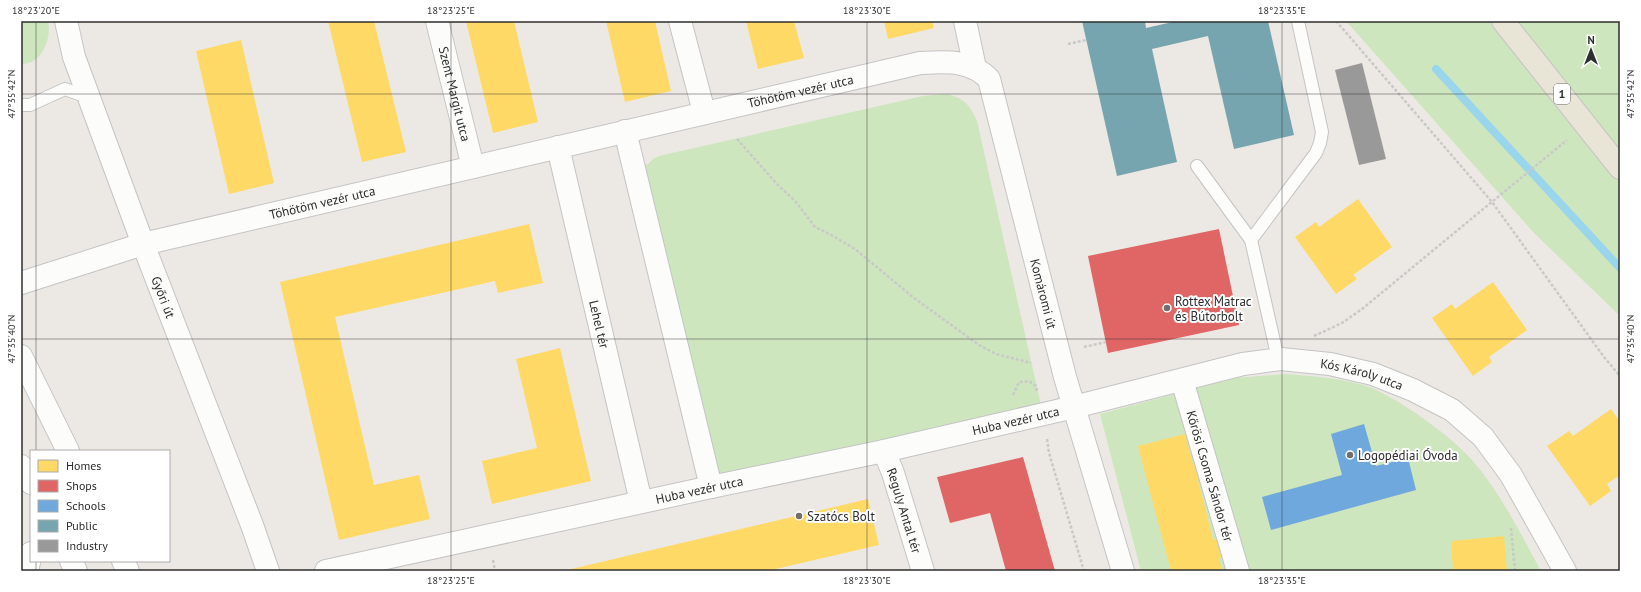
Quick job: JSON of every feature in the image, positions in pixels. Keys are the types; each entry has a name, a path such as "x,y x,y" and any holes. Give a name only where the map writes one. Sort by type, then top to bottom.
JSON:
{"main road":[{"name":"1","path":"1503,21 1620,168"}],"street":[{"name":"Győri út","path":"66,21 74,57 143,244 252,525 268,571"},
{"name":"Szent Margit utca","path":"437,21 473,167"},
{"path":"680,21 704,112"},
{"path":"965,21 975,68"},
{"name":"Töhötöm vezér utca","path":"21,283 143,244 704,112 920,63 954,62 975,68"},
{"name":"Komáromi út","path":"975,68 989,79 1074,407 1123,571"},
{"path":"625,131 711,487"},
{"name":"Lehel tér","path":"558,147 641,502"},
{"path":"21,356 68,450"},
{"name":"Kós Károly utca","path":"1074,407 1243,364 1281,359 1337,366 1373,374 1413,390 1452,410 1483,437 1511,475 1565,571"},
{"name":"Kőrösi Csoma Sándor tér","path":"1182,380 1238,571"},
{"name":"Huba vezér utca","path":"326,571 641,502 884,451 1074,407"},
{"name":"Reguly Antal tér","path":"884,451 893,473 923,571"},
{"path":"21,466 30,481"},
{"path":"27,571 30,558"},
{"path":"72,562 76,571"},
{"path":"124,562 128,571"}],"lane":[{"path":"1251,240 1314,156 1319,147 1321,138 1322,132 1298,21"},
{"path":"21,105 30,105 64,89 90,98"},
{"path":"1197,166 1251,240 1276,350"}],"path":[{"path":"1336,21 1492,202 1599,350 1620,376"},
{"path":"1068,44 1086,40"},
{"path":"737,139 776,183 796,202 815,227 855,249 914,298 978,345 996,354 1031,363"},
{"path":"1312,337 1342,323 1362,309 1568,139"},
{"path":"1084,347 1106,342"},
{"path":"1042,414 1049,453 1084,571"},
{"path":"1510,520 1515,571"}],"green space":[{"path":"21,21 48,21 49,28 47,42 40,55 35,60 21,64"},
{"path":"1346,21 1620,21 1620,316 1533,232"},
{"path":"947,94 958,97 966,103 977,121 1043,414 711,487 634,168 648,164 659,156 923,96"},
{"path":"1285,374 1340,380 1372,388 1411,410 1452,440 1472,460 1492,486 1510,514 1541,571 1141,571 1100,414 1235,378"}],"building: Homes":[{"path":"328,21 374,21 406,152 362,162"},
{"path":"466,21 514,21 538,122 493,133"},
{"path":"606,21 655,21 671,91 625,102"},
{"path":"746,21 794,21 804,58 758,69"},
{"path":"884,21 932,21 934,28 888,39"},
{"path":"241,40 274,183 229,194 196,51"},
{"path":"1358,199 1392,247 1353,275 1357,279 1336,294 1295,237 1316,222 1319,227"},
{"path":"529,224 543,283 498,293 495,281 335,317 374,485 419,475 430,519 339,540 280,282"},
{"path":"1493,282 1527,330 1489,357 1492,362 1473,376 1432,318 1452,304 1455,309"},
{"path":"560,348 591,481 492,504 482,461 537,448 516,359"},
{"path":"1611,409 1620,422 1620,475 1607,484 1611,491 1590,506 1547,446 1569,431 1573,436"},
{"path":"1185,434 1193,464 1198,462 1203,479 1198,480 1213,540 1219,538 1225,557 1219,558 1222,571 1171,571 1138,446"},
{"path":"868,499 879,545 767,571 563,571"},
{"path":"1504,536 1507,571 1453,571 1451,541"}],"building: Shops":[{"path":"1219,229 1239,325 1108,353 1088,256"},
{"path":"1023,457 1055,571 1006,571 990,513 950,523 937,477"}],"building: Schools":[{"path":"1364,424 1376,466 1408,458 1416,490 1271,530 1262,497 1342,475 1331,434"}],"building: Public":[{"path":"1082,21 1145,21 1146,28 1177,21 1268,21 1294,135 1234,149 1208,36 1152,49 1177,162 1117,176"}],"building: Industry":[{"path":"1362,63 1386,159 1359,165 1335,70"}],"waterway":[{"path":"1436,69 1620,268"}],"place":[{"name":"Rottex Matrac és Bútorbolt","path":"1167,308"},
{"name":"Logopédiai Óvoda","path":"1350,455"},
{"name":"Szatócs Bolt","path":"799,516"}]}
